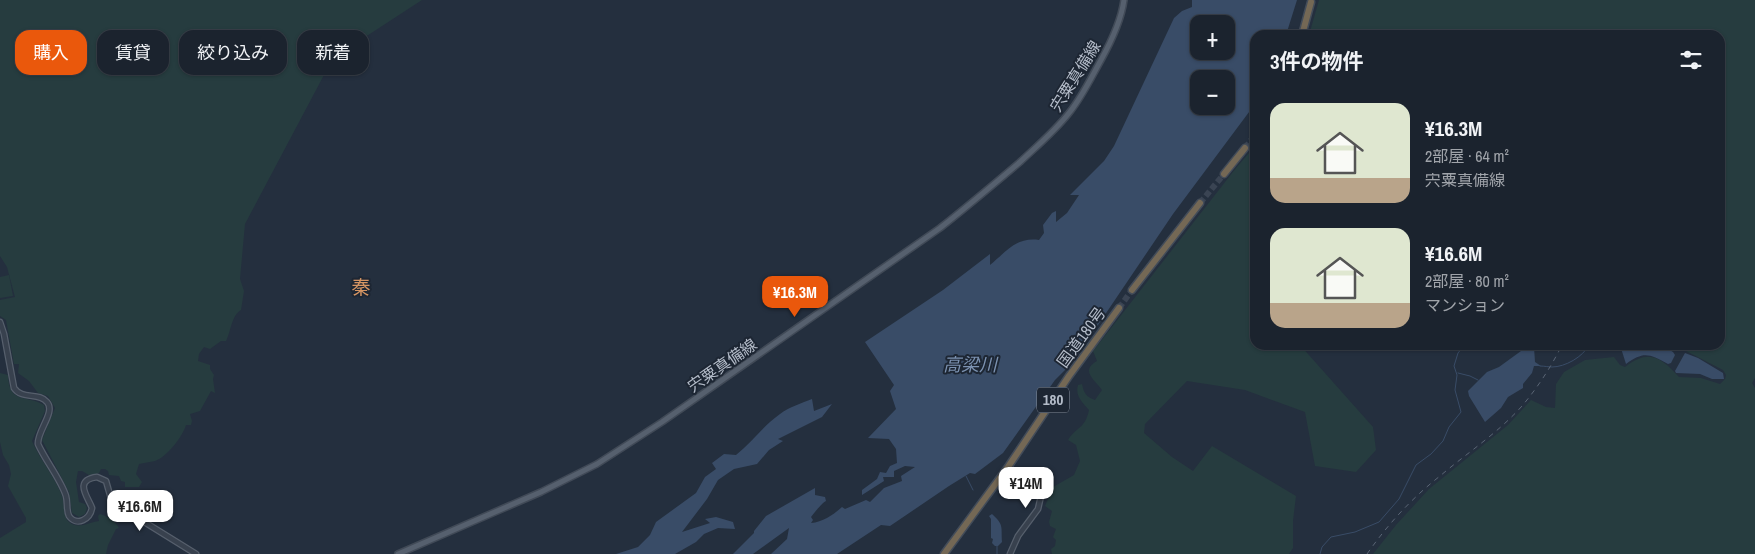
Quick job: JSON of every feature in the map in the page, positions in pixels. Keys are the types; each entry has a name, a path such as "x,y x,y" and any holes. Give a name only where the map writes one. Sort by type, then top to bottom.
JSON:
{"highway":[{"path":"1303,30 1311,2"},
{"path":"1224,174 1245,148"},
{"path":"1133,288 1200,203"},
{"name":"国道180号","path":"944,554 1008,467 1069,376 1119,308"}],"main road":[{"name":"宍粟真備線","path":"398,554 541,492 597,464 662,422 940,228 1011,169 1046,138 1070,113 1080,99 1112,40 1124,0"}],"street":[{"path":"0,322 14,388 20,394 42,398 50,407 39,434 38,444 66,497 67,510 70,517 81,521 90,516 92,508 83,491 89,480 97,477 106,481 112,502 196,554"},
{"path":"1008,467 1029,481 1037,489 1040,496 1038,509 1018,536 1010,554"}],"green space":[{"path":"0,0 422,0 369,35 369,30 297,30 297,75 324,75 245,224 240,279 244,291 241,310 233,320 226,341 221,341 210,349 204,347 199,354 198,361 210,365 214,375 215,393 211,391 200,411 190,414 191,425 186,425 178,440 169,451 160,459 139,464 136,474 142,482 139,487 125,487 125,482 121,481 119,476 109,475 105,469 101,469 99,473 89,475 78,471 76,482 79,502 85,504 87,508 85,514 79,517 72,513 69,492 42,440 55,408 48,396 38,393 29,381 18,373 19,364 14,364 6,320 0,316 0,300 15,297 7,267 0,256"},
{"path":"1319,0 1755,0 1755,378 1752,383 1755,388 1755,554 1373,554 1396,525 1429,489 1508,425 1531,400 1546,407 1555,408 1556,384 1564,372 1585,360 1614,357 1620,365 1625,367 1634,361 1648,357 1661,360 1679,377 1701,378 1720,384 1725,379 1726,375 1723,370 1686,351 1675,350 1725,350 1725,30 1310,30"},
{"path":"1250,152 1250,350 1304,350 1373,427 1376,450 1356,472 1315,466 1305,412 1245,390 1187,381 1145,424 1144,433 1172,457 1193,471 1212,446 1296,496 1293,521 1293,548 1289,554 1052,554 1051,549 1055,546 1056,540 1053,537 1056,529 1050,526 1049,522 1052,511 1045,506 1053,487 1074,475 1080,461 1076,445 1068,440 1083,424 1089,410 1078,396 1078,385 1082,384 1089,398 1095,400 1102,390 1092,379 1089,372 1089,368 1097,361 1093,351"},
{"path":"9,275 13,296 0,298 0,277"},
{"path":"0,373 8,375 9,384 15,395 44,405 45,411 32,441 59,489 63,499 64,513 69,522 76,525 84,525 99,521 98,516 100,514 113,520 119,528 116,529 108,545 106,554 0,554 0,538 26,522 26,518 8,486 11,474 0,442"}],"water":[{"name":"高梁川","path":"1192,0 1297,0 1288,30 1250,30 1250,111 1173,214 1073,362 1055,380 1003,453 975,474 970,473 890,526 881,525 837,554 771,554 787,539 789,528 753,554 733,554 754,533 766,516 815,488 815,495 825,497 826,501 811,517 813,520 811,523 828,518 842,507 845,509 866,500 870,502 884,488 902,481 901,476 915,467 905,466 894,471 894,477 883,477 884,481 862,495 862,490 877,479 880,472 886,473 890,466 897,463 896,449 889,439 868,438 896,409 890,391 894,385 865,342 943,290 990,254 990,265 1012,246 1024,241 1039,240 1044,233 1043,225 1052,213 1056,211 1056,222 1067,213 1079,195 1070,195 1104,161 1114,146 1174,18 1182,11 1192,7"},
{"path":"1534,350 1535,362 1541,366 1534,366 1532,373 1523,384 1523,388 1508,397 1501,408 1485,422 1469,396 1468,391 1487,372 1499,367 1521,351"},
{"path":"1622,350 1670,350 1675,355 1671,363 1668,364 1647,355 1637,357 1626,364"},
{"path":"1685,353 1698,358 1723,373 1724,379 1712,379 1700,374 1676,373 1675,371"},
{"path":"812,399 814,411 832,404 822,417 778,439 783,441 769,450 757,464 734,469 718,480 707,499 682,532 710,523 705,519 716,517 733,522 735,529 718,528 704,534 696,542 675,554 616,554 638,547 650,535 656,522 696,493 705,477 716,469 712,463 724,454 736,455 780,414 791,407"},
{"path":"992,514 1001,526 1002,542 998,546 992,543 993,539 991,538 991,519 989,516"}],"waterway":[{"path":"1320,554 1322,547 1331,537 1355,532 1379,522 1399,499 1416,465 1431,454 1443,441 1449,427 1461,412 1455,390 1457,375 1454,366 1460,350"},
{"path":"1540,366 1557,367 1568,363 1583,354 1585,350"},
{"path":"1458,373 1478,380"},
{"path":"966,476 973,490"},
{"path":"997,546 997,554"}],"tunnel":[{"path":"1245,148 1250,142"},
{"path":"1200,203 1224,174"},
{"path":"1119,308 1132,290"}],"railway":[{"path":"1367,554 1383,532 1410,502 1513,416 1544,377 1559,350"}],"district":[{"name":"秦","path":"361,287"}]}
